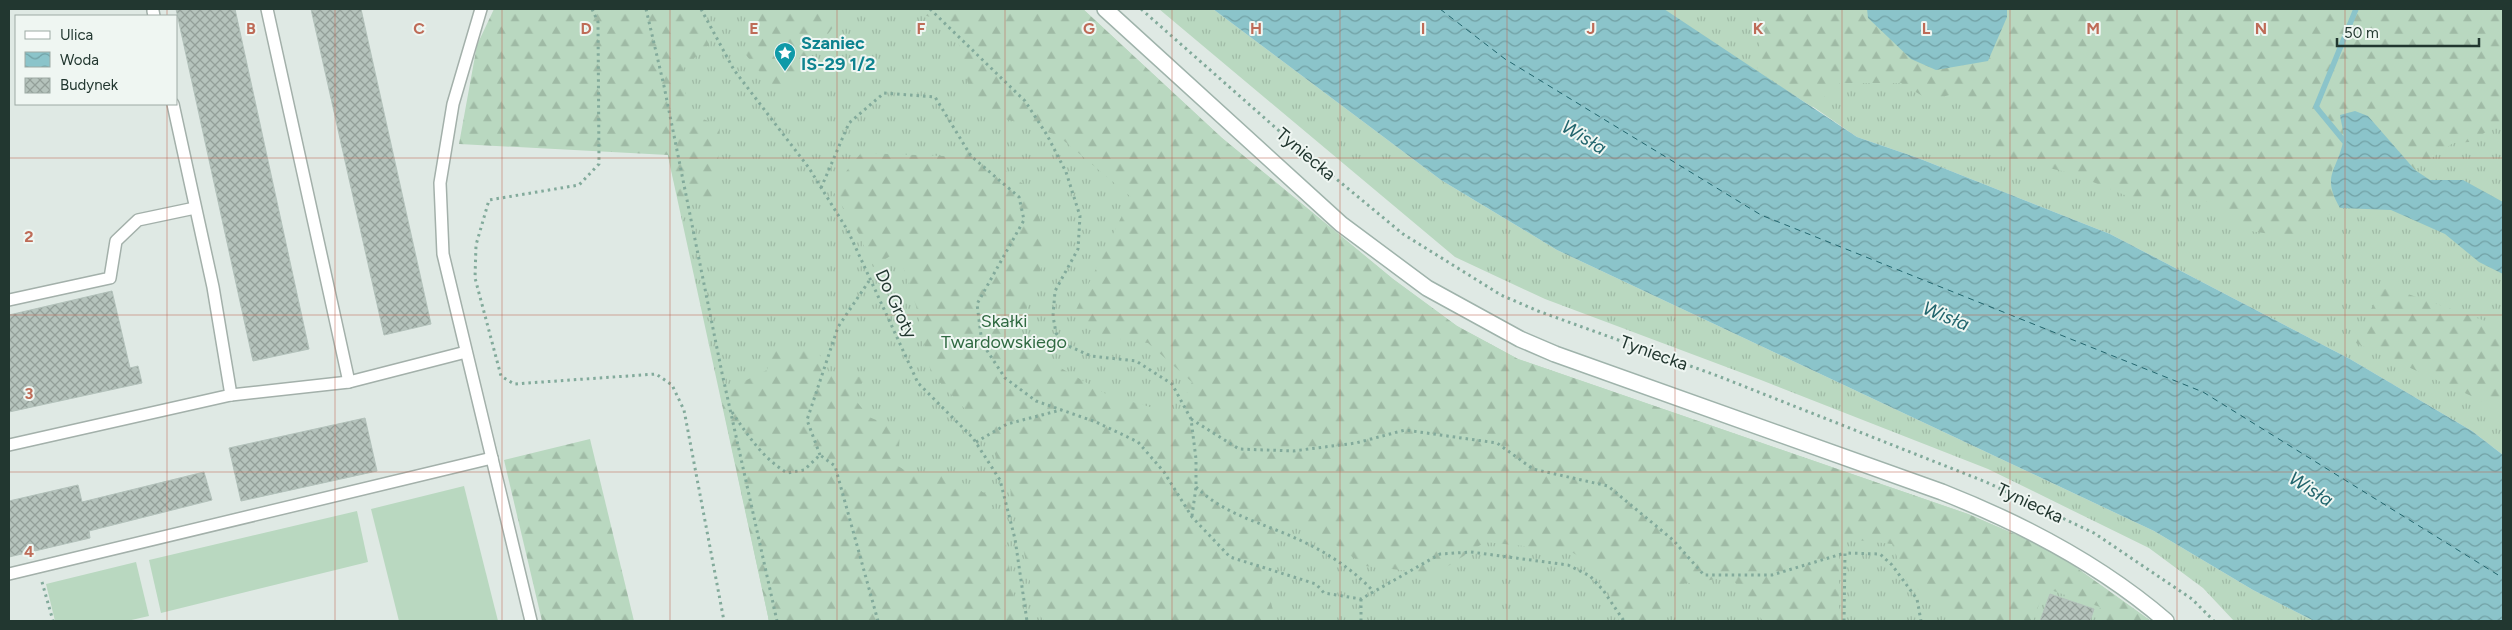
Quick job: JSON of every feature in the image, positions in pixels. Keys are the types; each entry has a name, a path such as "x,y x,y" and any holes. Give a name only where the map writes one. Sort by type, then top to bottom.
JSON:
{"street":[{"name":"Tyniecka","path":"1105,9 1341,224 1427,288 1520,339 1555,354 1933,489 2000,515 2088,564 2166,621"}],"lane":[{"path":"267,9 349,382"},
{"path":"481,9 452,104 440,183 443,254 531,621"},
{"path":"173,105 212,287 231,395"},
{"path":"9,300 110,278 116,241 138,220 195,208"},
{"path":"9,445 231,395 349,382 466,352"},
{"path":"9,574 492,458"}],"path":[{"path":"592,9 598,22 599,164 580,186 490,200 476,245 475,278 501,376 514,384 656,374 672,385 684,410 724,621"},
{"path":"646,9 777,621"},
{"name":"Do Groty","path":"701,9 734,70 809,168 848,231 918,383 976,442 1000,480 1015,539 1027,621"},
{"path":"930,9 1025,101 1048,135 1066,172 1080,216 1078,249 1055,291 1053,316 1056,332 1064,344 1090,356 1136,361 1172,384 1190,419 1196,459 1196,487 1192,517"},
{"name":"Tyniecka","path":"1141,9 1294,144 1403,234 1501,295 1538,311 1718,376 1986,482 2094,533 2192,599 2214,621"},
{"path":"821,188 849,123 884,93 936,97 970,156 1019,197 1024,220 977,304 982,343 1005,378 1036,400 1096,422 1138,442 1164,472 1192,517 1230,557 1316,584 1324,593 1361,599 1440,554 1471,552 1568,565 1590,576 1604,590 1624,621"},
{"path":"869,280 838,327 807,420 820,455 835,466 878,621"},
{"path":"976,442 1007,424 1062,410"},
{"path":"731,411 753,444 775,465 788,473 804,470 820,455"},
{"path":"1190,419 1239,449 1293,451 1356,443 1405,430 1497,443 1534,468 1608,486 1673,540 1704,575 1772,575 1845,553 1880,554 1892,565 1917,599 1921,621"},
{"path":"1196,487 1212,502 1323,551 1347,566 1374,592"},
{"path":"1844,621 1845,553"},
{"path":"42,582 53,621"},
{"path":"1361,599 1361,621"}],"green space":[{"path":"494,9 693,9 709,45 684,67 686,112 720,126 716,200 678,199 668,155 459,144 477,45"},
{"name":"Skałki Twardowskiego","path":"636,9 1083,9 1222,138 1393,279 1457,326 1518,359 1968,514 2035,543 2074,566 2151,621 769,621"},
{"path":"745,9 841,9 834,26 780,97 746,55 752,13"},
{"path":"903,9 1083,9 1222,138 1393,279 1457,326 1518,359 1968,514 2035,543 2074,566 2151,621 2097,621 2100,607 2045,588 2033,621 1966,621 1907,582 1892,544 1839,538 1839,621 1763,621 1731,577 1662,587 1663,621 1619,621 1601,570 1570,551 1485,542 1436,574 1365,566 1308,525 1280,524 1270,599 1276,621 1045,621 1037,613 1008,479 979,424 931,373 916,306 898,251 873,267 859,234 832,189 861,153 944,156 972,144 1027,187 1050,245 1014,341 1106,394 1177,415 1192,382 1148,343 1098,336 1076,310 1131,197 1057,135 974,109 954,24"},
{"path":"1159,9 1213,9 1441,180 1557,250 2154,531 2253,590 2314,621 2234,621 2203,588 2149,548 1988,469 1761,380 1545,299 1455,257"},
{"path":"1652,9 2503,9 2503,455 2472,431 2350,359 2110,234 1918,158 1857,137 1812,106"},
{"path":"1749,9 1867,9 1868,18 2007,17 2007,9 2503,9 2503,122 2469,142 2453,143 2415,170 2368,116 2342,147 2332,169 2331,182 2340,208 2292,237 2243,230 2201,197 2132,198 2071,173 2008,159 1996,148 1993,131 1958,93 1929,100 1901,83 1840,83 1812,107 1757,70 1762,21"},
{"path":"2382,285 2494,324 2503,331 2503,417 2480,400 2356,343"},
{"path":"817,350 830,375 866,377 853,397 869,417 900,430 898,466 914,476 937,472 987,494 1006,544 1017,621 769,621 720,393 767,370 772,351"},
{"path":"590,439 634,621 542,621 504,460"},
{"path":"464,486 498,621 399,621 371,509"},
{"path":"357,511 368,562 161,613 149,560"},
{"path":"136,562 149,616 127,621 55,621 46,584"}],"water":[{"name":"Wisła","path":"1213,9 1664,9 1857,137 1918,158 2110,234 2350,359 2472,431 2503,455 2503,621 2314,621 2253,590 2154,531 1557,250 1441,180"},
{"path":"1867,9 2007,9 2007,17 1988,61 1936,70 1911,59 1868,18"},
{"path":"2355,111 2368,116 2415,170 2430,180 2463,180 2503,202 2503,274 2479,262 2445,234 2391,210 2340,208 2334,197 2331,181 2343,139 2340,115"}],"building":[{"path":"176,9 235,9 309,349 253,361"},
{"path":"311,9 361,9 431,324 384,335"},
{"path":"112,291 130,368 138,366 142,383 9,412 9,315"},
{"path":"365,418 377,471 241,501 229,448"},
{"path":"204,472 212,500 89,531 90,538 9,557 9,501 78,485 82,502"},
{"path":"2050,594 2094,609 2090,621 2040,621"}],"waterway":[{"path":"2344,141 2316,107 2356,9"}],"ferry route":[{"path":"1440,9 1505,59 1761,215 2203,392 2503,578"}],"place":[{"name":"Szaniec IS-29 1/2","path":"785,72"}]}
